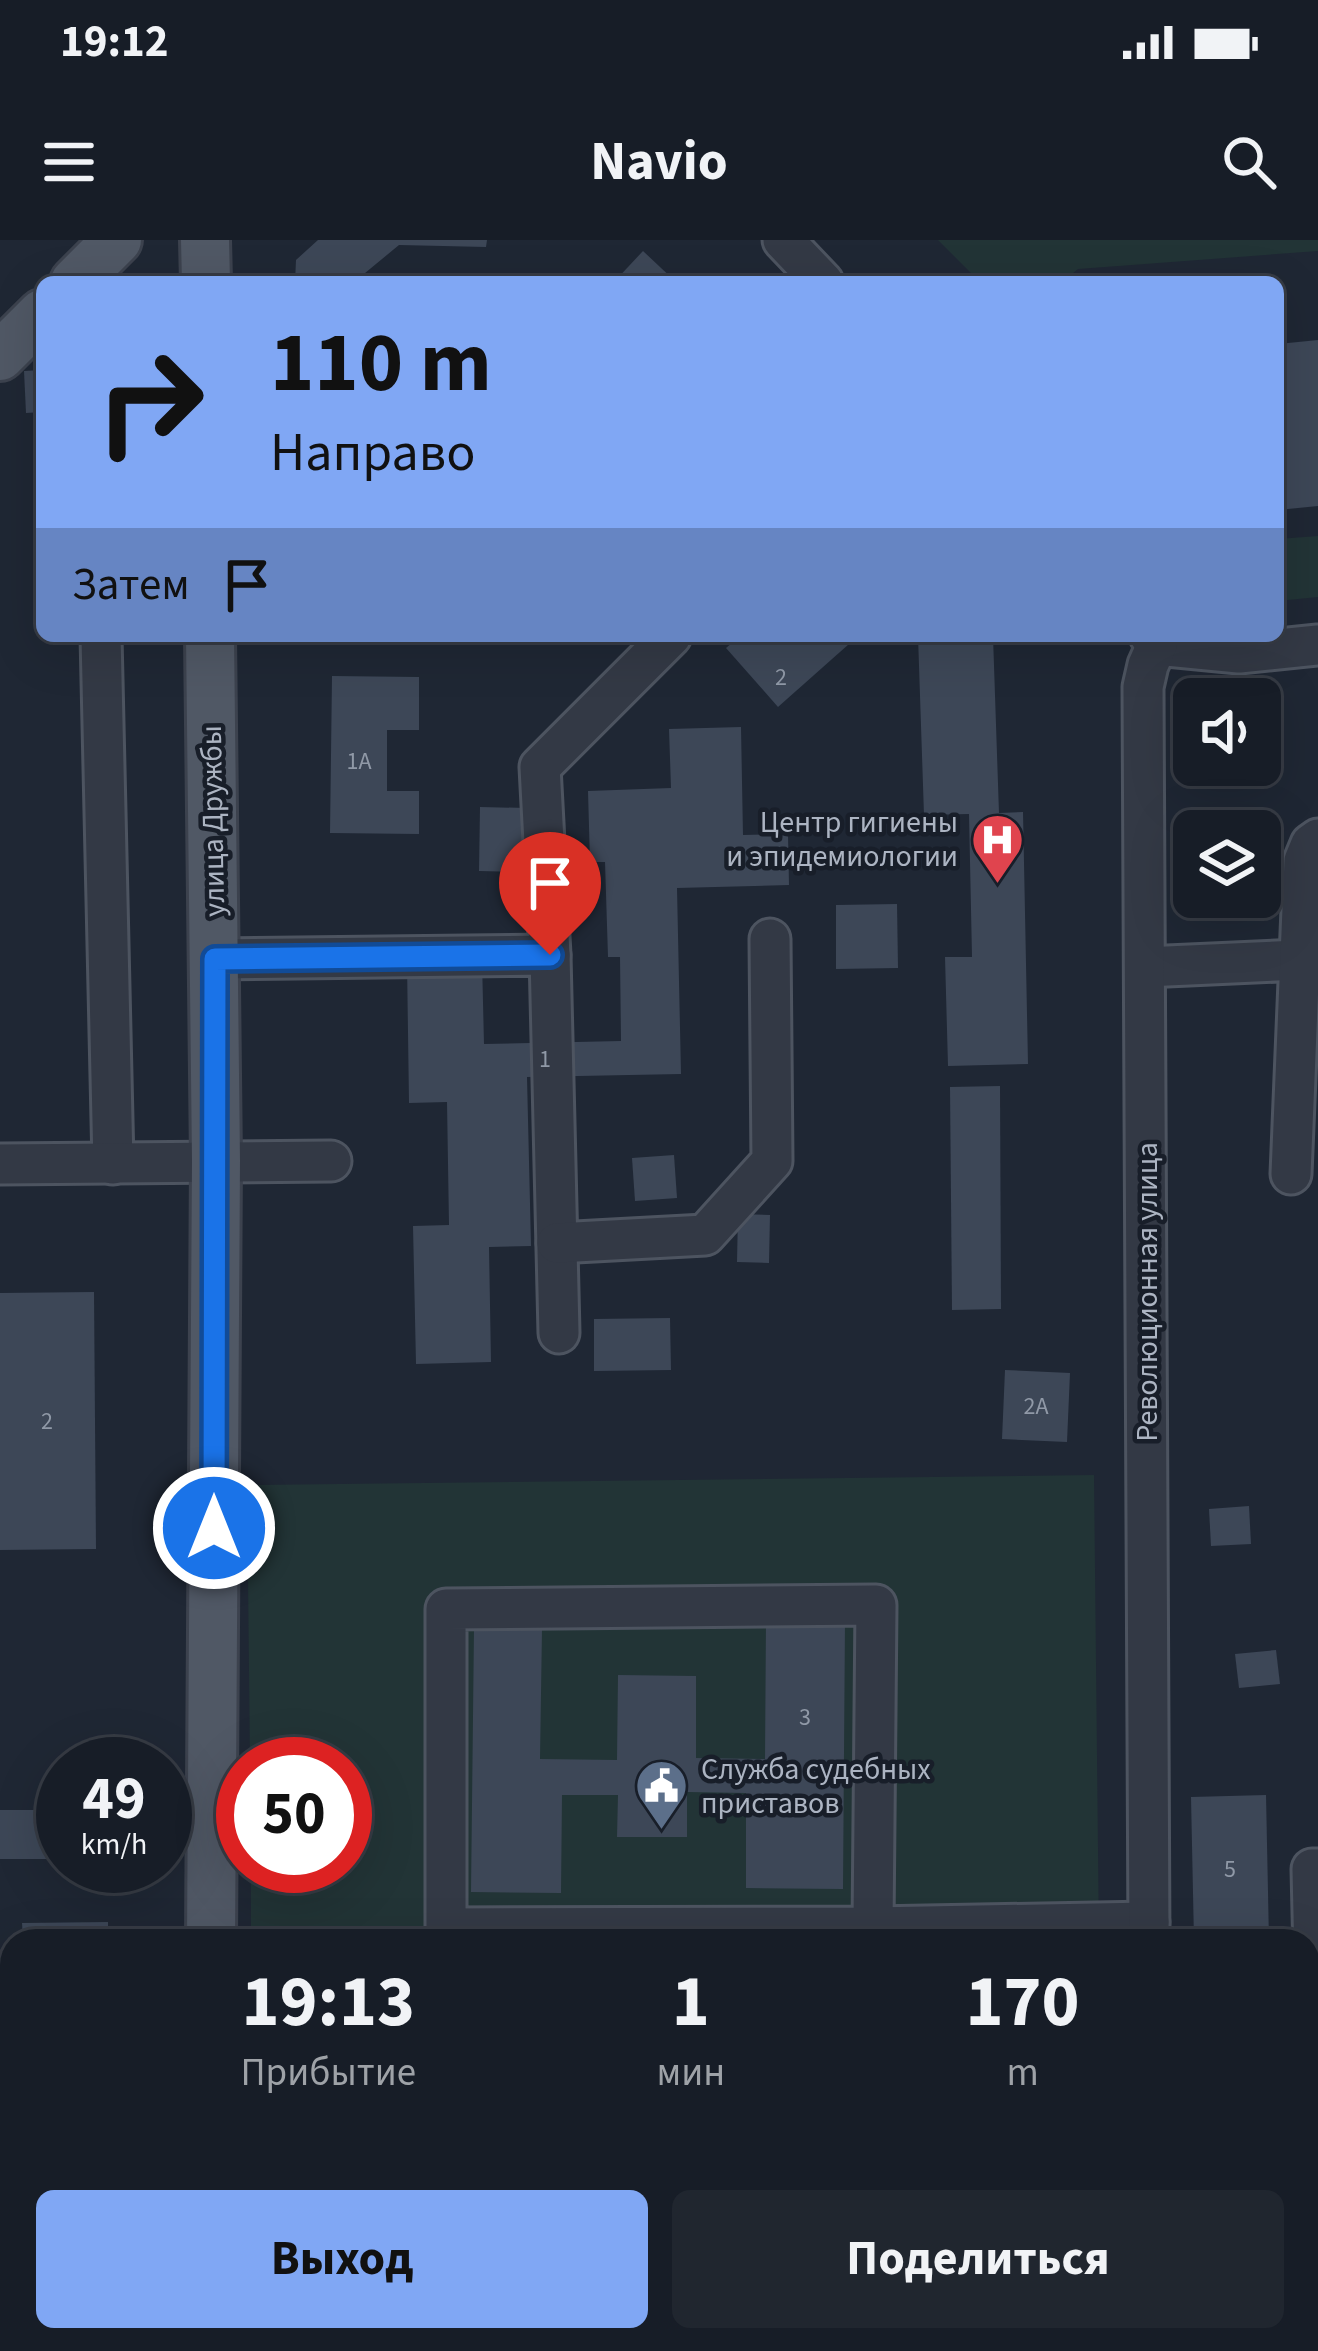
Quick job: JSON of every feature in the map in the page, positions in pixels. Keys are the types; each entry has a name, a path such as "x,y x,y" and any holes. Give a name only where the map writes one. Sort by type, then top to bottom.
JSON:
{"main road":[{"path":"81,276 118,240"},
{"path":"205,240 206,276"},
{"path":"0,356 36,320"},
{"name":"улица Дружбы","path":"210,642 216,1161 211,1929"}],"street":[{"path":"783,240 817,276"},
{"path":"101,642 113,1164"},
{"path":"559,1334 550,955 540,767 665,642"},
{"name":"Революционная улица","path":"1149,1929 1143,688 1154,642"},
{"path":"1168,642 1239,652 1318,646"},
{"path":"1291,1174 1307,1059 1300,959 1304,861 1318,839"},
{"path":"556,1243 705,1235 772,1161 770,939"},
{"path":"215,959 550,955"},
{"path":"1145,968 1300,959"},
{"path":"0,1164 331,1161"},
{"path":"873,1927 876,1605 446,1609 446,1928 983,1929"},
{"path":"1313,1929 1312,1869 1318,1869"}],"shaded area":[{"path":"938,240 1318,240 1318,251 1078,269 1069,276 974,276"},
{"path":"1318,536 1318,597 1284,600 1284,539"},
{"path":"1094,1475 1099,1929 251,1929 251,1893 372,1893 372,1737 250,1737 247,1485"}],"building":[{"path":"318,240 487,240 486,247 399,245 361,276 295,276 296,260"},
{"path":"643,251 670,276 620,276"},
{"path":"1318,340 1318,506 1284,509 1284,343"},
{"path":"36,370 36,412 26,413 24,371"},
{"path":"733,642 851,642 778,707 726,648"},
{"path":"918,642 993,642 999,813 1023,812 1028,1064 948,1066 945,957 972,957 969,814 924,815"},
{"path":"332,676 419,677 419,730 387,730 387,791 419,791 419,834 330,833"},
{"path":"741,727 743,835 788,834 789,885 677,888 681,1074 527,1077 531,1246 489,1247 491,1362 416,1364 413,1226 449,1225 447,1102 409,1103 407,962 482,960 484,1044 621,1041 620,957 608,957 605,862 590,862 588,791 671,788 669,729"},
{"path":"480,807 526,808 525,872 479,871"},
{"path":"897,904 898,968 836,969 836,905"},
{"path":"1000,1086 1001,1309 952,1310 950,1087"},
{"path":"674,1155 677,1198 635,1201 632,1158"},
{"path":"738,1214 770,1215 769,1263 737,1262"},
{"path":"94,1292 96,1549 0,1550 0,1293"},
{"path":"670,1318 671,1370 594,1371 594,1319"},
{"path":"1005,1370 1070,1373 1067,1442 1002,1439"},
{"path":"1249,1506 1251,1544 1211,1546 1209,1509"},
{"path":"766,1619 845,1620 843,1889 746,1888 746,1793 687,1792 687,1837 617,1837 618,1795 562,1795 561,1893 471,1892 474,1628 542,1629 540,1759 617,1760 618,1675 696,1676 696,1758 765,1759"},
{"path":"1276,1650 1280,1684 1239,1688 1235,1654"},
{"path":"1266,1795 1269,1929 1194,1929 1191,1797"},
{"path":"0,1810 36,1810 36,1859 0,1859"},
{"path":"108,1922 108,1929 22,1929 22,1923"}],"place":[{"name":"Центр гигиены и эпидемиологии","path":"997,885"},
{"name":"Служба судебных приставов","path":"662,1832"}],"route":[{"path":"214,1528 215,959 550,955"}]}
